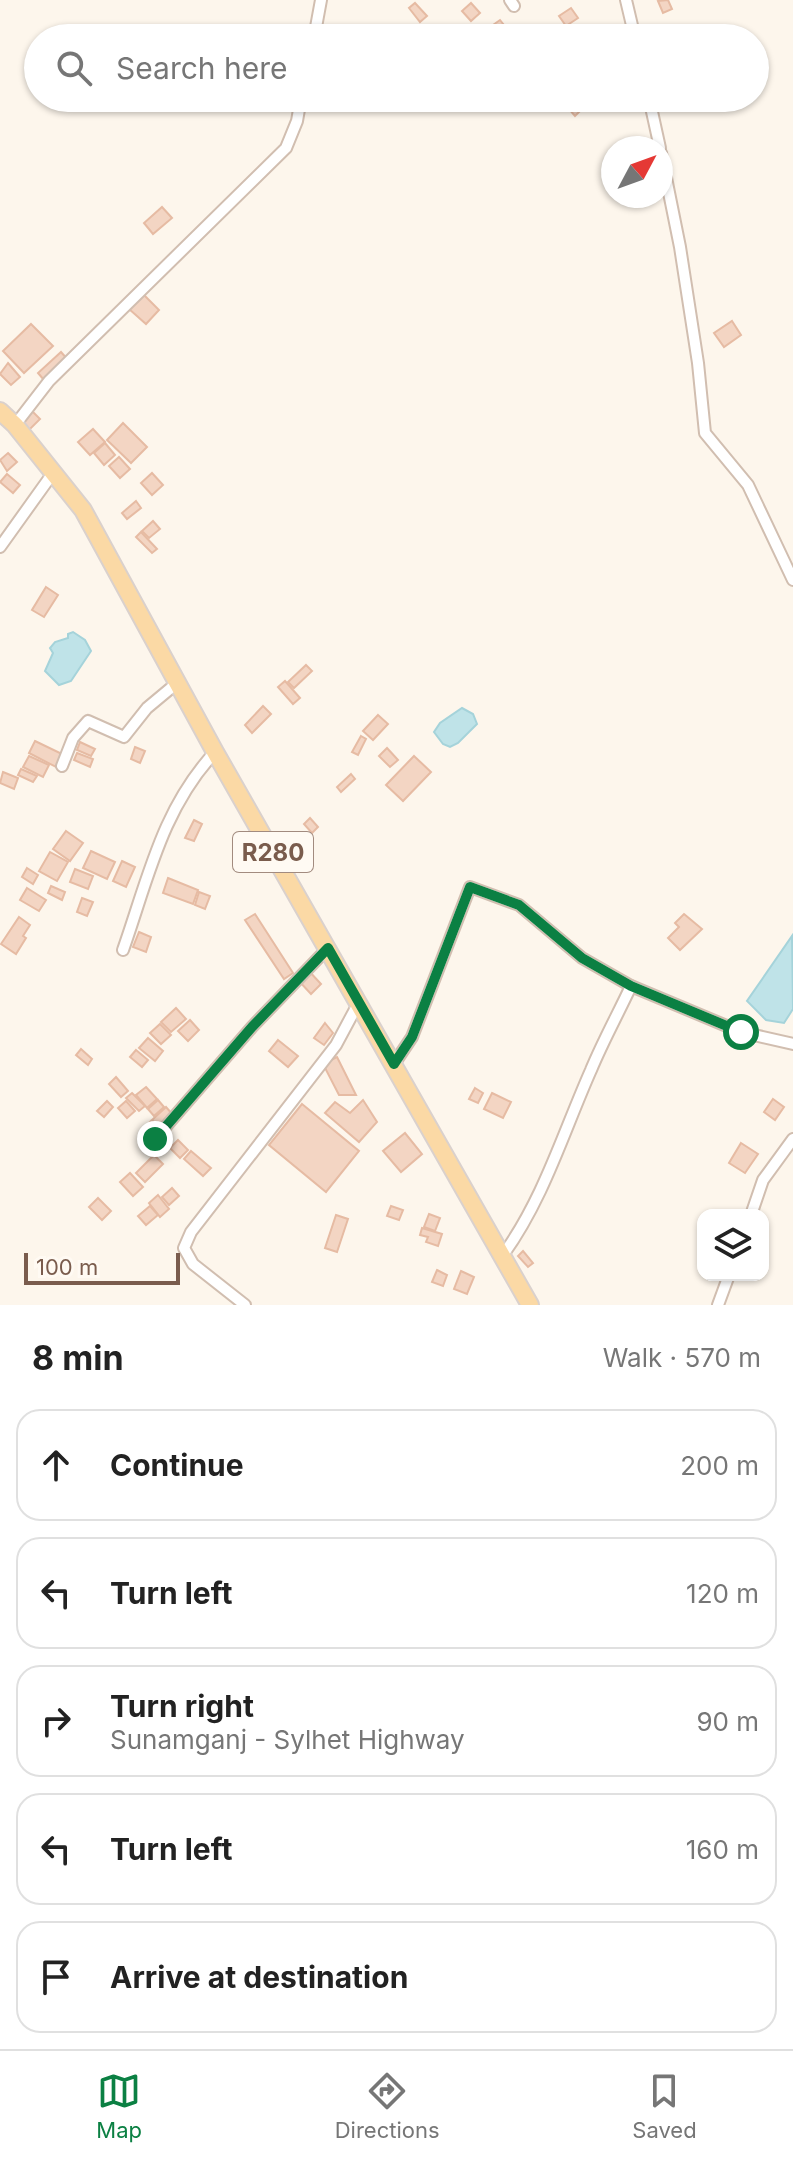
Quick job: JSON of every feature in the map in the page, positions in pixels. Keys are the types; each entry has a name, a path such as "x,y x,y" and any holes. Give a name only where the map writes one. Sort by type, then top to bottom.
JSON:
{"main road":[{"name":"R280","path":"0,411 15,425 83,510 215,752 530,1305"}],"street":[{"path":"317,24 321,0"},
{"path":"626,0 632,24"},
{"path":"15,425 49,381 286,148 299,112"},
{"path":"652,112 657,136"},
{"path":"672,208 698,363 705,433 748,485 793,580"},
{"path":"0,547 53,473"},
{"path":"62,766 73,738 88,721 124,737 147,708 177,683"},
{"path":"123,950 162,831 194,774 215,752"},
{"path":"394,1064 412,1037 470,887 519,905 582,958 631,986 741,1032 793,1044"},
{"path":"155,1139 252,1027 328,948"},
{"path":"503,1255 523,1226 548,1175 591,1069 631,986"},
{"path":"245,1305 193,1264 184,1248 191,1232 336,1045 359,1002"},
{"path":"753,1209 763,1180 793,1139"},
{"path":"718,1305 727,1281"}],"water":[{"path":"73,632 85,640 91,651 71,681 59,685 45,671 53,653 50,648"},
{"path":"462,708 473,714 477,724 450,747 443,744 434,732 440,723"},
{"path":"792,936 793,1009 784,1023 766,1020 747,1001"}],"building":[{"path":"668,0 672,9 663,13 658,1"},
{"path":"415,3 427,16 420,22 409,8"},
{"path":"471,3 480,13 471,21 462,11"},
{"path":"571,8 578,18 565,24 559,16"},
{"path":"162,207 172,218 153,234 144,223"},
{"path":"143,294 159,310 146,324 129,309"},
{"path":"732,321 741,335 724,347 714,333"},
{"path":"31,324 53,346 24,373 3,351"},
{"path":"61,352 68,360 44,380 38,373"},
{"path":"8,363 20,377 11,385 0,374"},
{"path":"32,411 40,419 26,433 17,425"},
{"path":"123,423 147,447 131,463 107,440"},
{"path":"93,429 105,442 90,455 78,442"},
{"path":"105,443 115,455 104,465 94,453"},
{"path":"8,453 17,462 7,471 0,460"},
{"path":"119,457 130,469 120,478 109,466"},
{"path":"152,473 163,485 152,495 141,483"},
{"path":"7,474 20,485 13,493 0,482"},
{"path":"136,501 141,508 127,519 122,513"},
{"path":"153,521 160,529 149,538 142,531"},
{"path":"141,532 157,549 152,553 136,537"},
{"path":"46,587 58,595 44,617 32,610"},
{"path":"306,665 312,671 294,688 288,682"},
{"path":"285,681 300,698 293,704 278,687"},
{"path":"263,706 271,714 252,733 245,725"},
{"path":"378,715 388,724 373,740 363,731"},
{"path":"361,736 366,739 358,755 352,752"},
{"path":"35,741 62,754 56,767 29,753"},
{"path":"80,742 95,749 91,756 77,750"},
{"path":"135,747 145,751 140,763 131,759"},
{"path":"387,748 398,760 390,767 379,756"},
{"path":"77,753 93,759 90,767 74,760"},
{"path":"29,756 49,765 43,777 23,767"},
{"path":"414,756 431,772 403,801 386,785"},
{"path":"21,769 37,776 33,782 18,775"},
{"path":"3,772 18,778 14,789 0,783"},
{"path":"351,774 355,779 341,792 337,787"},
{"path":"310,818 318,827 312,833 304,824"},
{"path":"194,820 202,824 194,841 185,838"},
{"path":"66,831 83,843 70,861 53,849"},
{"path":"91,851 115,862 107,879 83,868"},
{"path":"50,852 68,862 57,881 39,871"},
{"path":"122,861 135,867 126,887 113,881"},
{"path":"27,868 38,875 33,884 22,877"},
{"path":"75,869 93,876 88,889 70,882"},
{"path":"168,878 198,890 193,904 163,893"},
{"path":"51,886 65,892 62,900 48,893"},
{"path":"27,888 46,900 39,911 20,900"},
{"path":"199,892 210,896 205,909 195,905"},
{"path":"82,898 93,902 87,916 77,912"},
{"path":"255,914 293,973 284,979 245,920"},
{"path":"684,914 702,929 680,950 668,938 679,927 675,923"},
{"path":"19,917 30,925 16,954 1,944"},
{"path":"139,932 151,937 146,952 133,947"},
{"path":"308,970 321,984 311,994 298,980"},
{"path":"176,1008 186,1019 171,1032 161,1022"},
{"path":"190,1020 199,1030 188,1041 178,1031"},
{"path":"325,1023 333,1033 324,1045 314,1038"},
{"path":"160,1024 171,1035 161,1044 150,1033"},
{"path":"148,1038 163,1051 155,1061 139,1048"},
{"path":"278,1040 298,1056 288,1067 269,1051"},
{"path":"81,1049 92,1059 88,1065 76,1055"},
{"path":"136,1050 148,1060 142,1067 130,1057"},
{"path":"337,1057 356,1095 339,1095 323,1064"},
{"path":"116,1077 128,1091 121,1097 109,1084"},
{"path":"146,1087 157,1099 147,1108 136,1095"},
{"path":"475,1088 483,1093 478,1103 469,1099"},
{"path":"132,1093 145,1106 139,1111 126,1098"},
{"path":"492,1093 511,1102 503,1118 484,1109"},
{"path":"773,1099 784,1107 775,1120 764,1112"},
{"path":"158,1100 164,1107 154,1116 148,1109"},
{"path":"363,1100 377,1122 359,1142 325,1113 335,1102 350,1113"},
{"path":"107,1101 113,1107 104,1117 97,1111"},
{"path":"126,1101 135,1111 127,1118 118,1108"},
{"path":"302,1104 359,1151 326,1192 269,1145"},
{"path":"166,1107 173,1115 160,1128 152,1120"},
{"path":"151,1121 158,1129 151,1136 144,1128"},
{"path":"405,1133 422,1154 401,1172 383,1151"},
{"path":"178,1140 188,1150 180,1158 170,1148"},
{"path":"741,1143 758,1154 745,1173 729,1163"},
{"path":"191,1151 211,1168 203,1176 184,1159"},
{"path":"154,1155 163,1164 145,1182 136,1173"},
{"path":"130,1173 143,1187 133,1196 120,1182"},
{"path":"172,1188 179,1196 169,1205 162,1197"},
{"path":"158,1195 169,1209 160,1217 149,1203"},
{"path":"98,1198 111,1211 102,1220 89,1207"},
{"path":"150,1206 158,1215 146,1225 138,1216"},
{"path":"391,1206 403,1210 399,1220 387,1216"},
{"path":"429,1214 440,1218 435,1231 424,1227"},
{"path":"336,1215 348,1219 337,1252 325,1248"},
{"path":"422,1228 442,1234 438,1246 426,1242 428,1237 420,1235"},
{"path":"523,1251 533,1263 528,1267 518,1256"},
{"path":"437,1270 447,1275 443,1286 432,1282"},
{"path":"461,1271 474,1277 467,1294 454,1289"}],"route":[{"path":"155,1139 252,1027 328,948 394,1064 412,1037 470,887 519,905 582,958 631,986 741,1032"}]}
